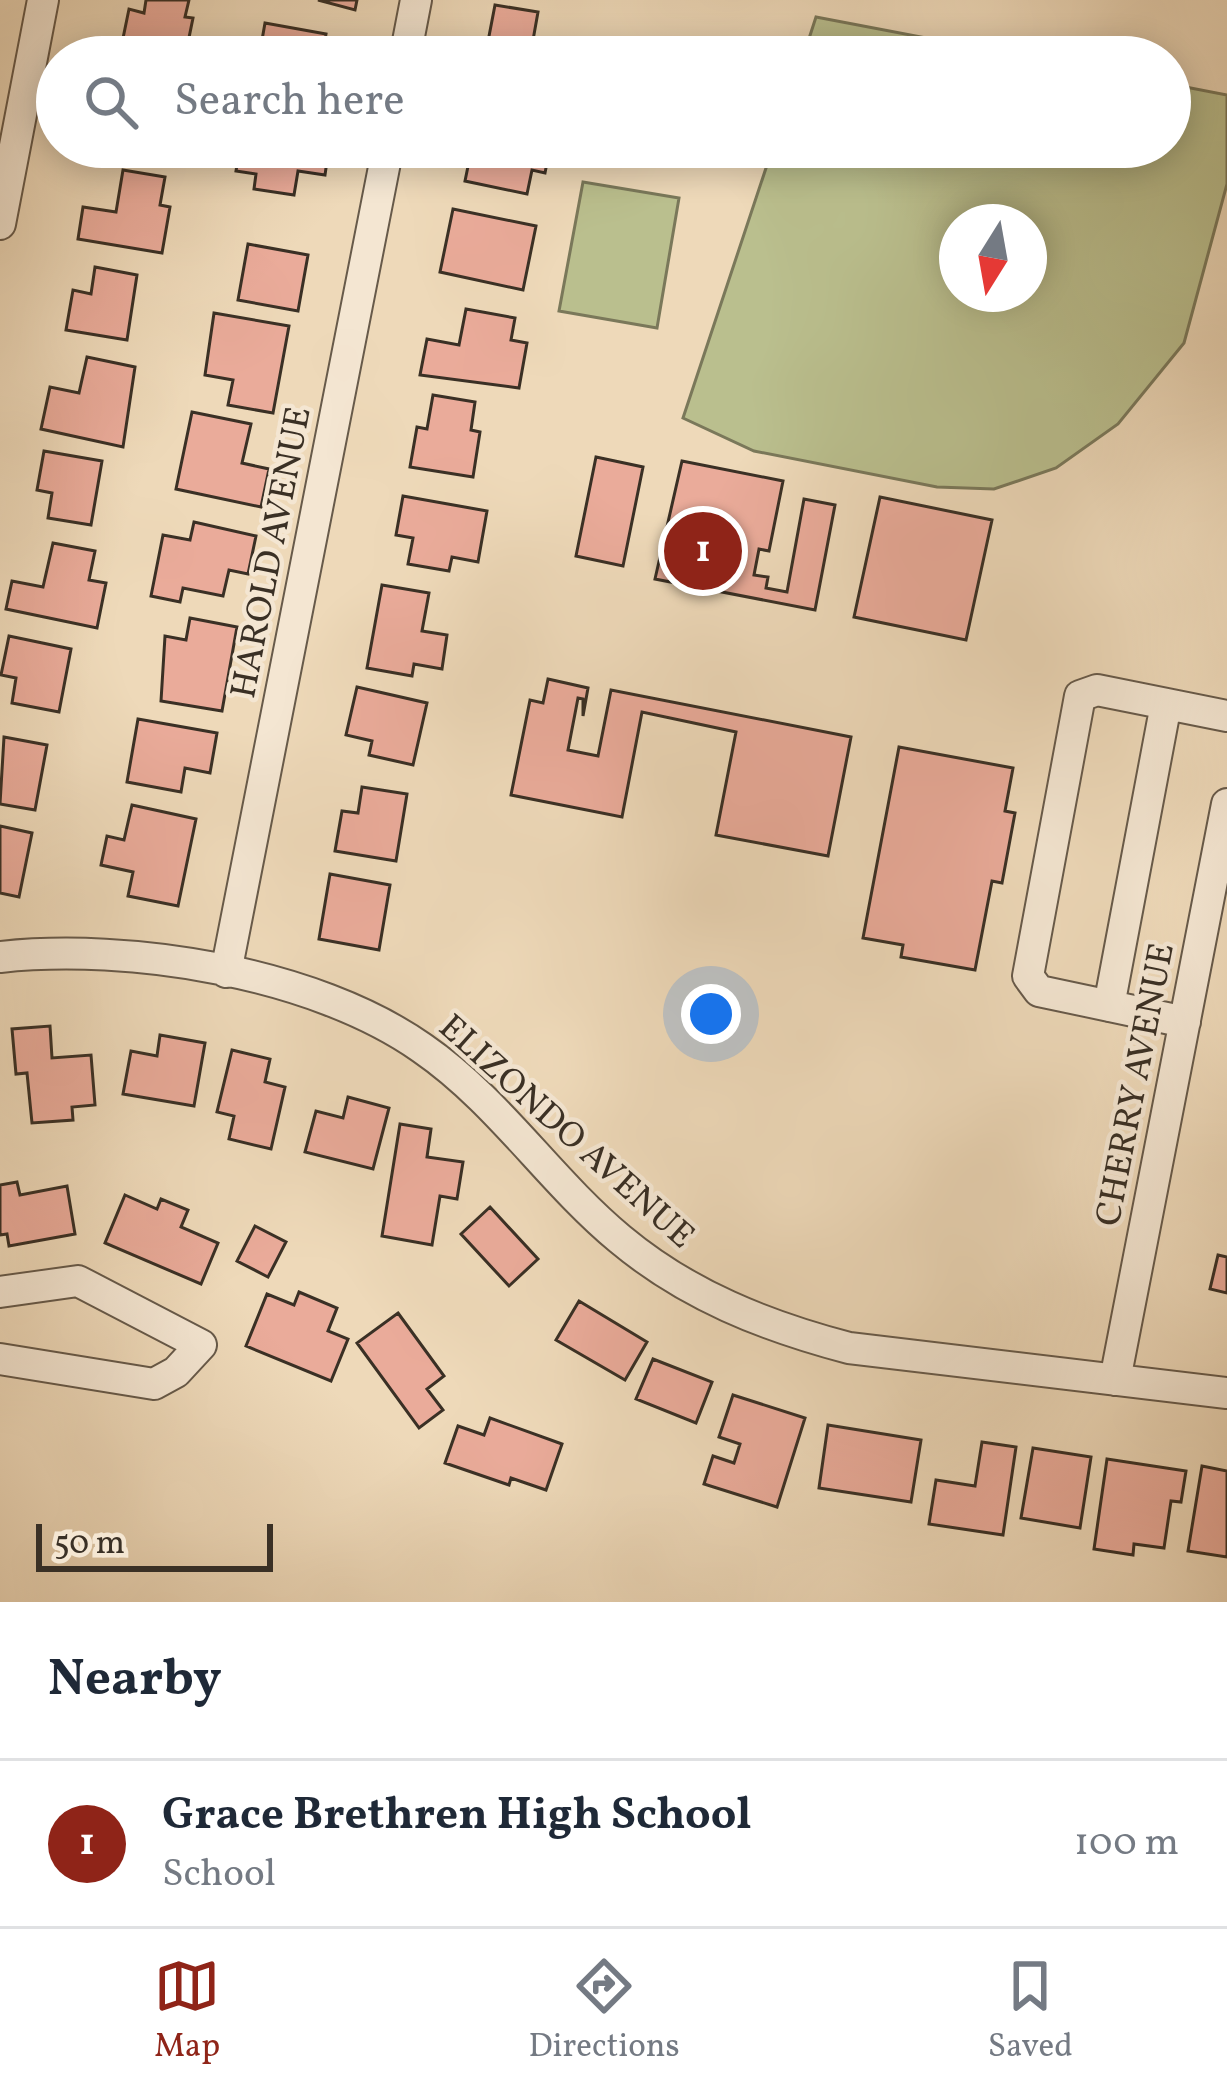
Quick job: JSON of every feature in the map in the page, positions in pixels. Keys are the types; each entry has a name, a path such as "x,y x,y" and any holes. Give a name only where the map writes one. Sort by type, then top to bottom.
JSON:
{"street":[{"path":"36,36 43,0"},
{"path":"409,36 416,0"},
{"path":"0,224 36,36"},
{"name":"HAROLD AVENUE","path":"226,972 384,168"},
{"path":"1185,1022 1039,992 1028,976 1080,696 1097,691 1227,716"},
{"path":"1109,1006 1166,704"},
{"name":"CHERRY AVENUE","path":"1115,1380 1227,804"},
{"name":"ELIZONDO AVENUE","path":"0,957 59,951 141,954 226,972 347,1007 421,1047 486,1100 618,1237 671,1276 730,1309 849,1348 1227,1393"},
{"path":"0,1292 78,1280 201,1345 176,1372 154,1384 0,1359"}],"green space":[{"path":"816,17 916,36 810,36"},
{"path":"1191,88 1227,95 1227,184 1184,343 1118,424 1056,468 994,489 937,487 754,451 683,418 766,168 1191,168"},
{"path":"583,182 679,198 657,328 559,311"}],"building":[{"path":"146,0 189,0 185,17 193,18 189,36 123,36 129,9 144,13"},
{"path":"318,0 357,0 355,10"},
{"path":"495,5 538,12 534,36 489,36"},
{"path":"265,23 326,34 326,36 263,36"},
{"path":"326,168 325,175 298,171 294,195 254,189 256,174 236,171"},
{"path":"468,168 546,168 545,173 532,170 527,194 465,181"},
{"path":"123,170 165,177 160,205 170,207 162,253 78,239 83,207 116,212"},
{"path":"453,209 536,226 523,290 440,272"},
{"path":"248,244 308,255 298,311 238,300"},
{"path":"95,267 137,275 127,340 66,330 73,290 91,294"},
{"path":"466,309 515,318 511,340 527,343 519,388 420,375 427,339 459,345"},
{"path":"214,313 289,326 273,413 228,405 233,380 205,375"},
{"path":"87,357 135,367 123,447 41,429 50,387 79,393"},
{"path":"433,395 475,402 471,430 480,432 473,477 410,467 417,427 427,429"},
{"path":"192,412 251,424 242,463 269,469 261,507 176,489"},
{"path":"44,451 102,461 91,525 48,518 52,493 37,490"},
{"path":"596,457 643,467 623,566 576,556"},
{"path":"682,461 783,481 769,551 759,549 754,575 768,577 766,588 787,592 804,499 835,505 815,610 655,579"},
{"path":"403,496 487,511 478,562 452,557 449,571 408,564 413,538 396,535"},
{"path":"880,497 992,520 966,640 854,617"},
{"path":"194,522 256,536 248,574 229,570 223,596 183,588 180,602 151,596 163,535 190,540"},
{"path":"53,543 95,551 89,580 106,583 97,628 6,609 12,581 43,587"},
{"path":"382,585 429,593 422,631 447,635 442,669 414,664 412,676 367,668"},
{"path":"190,618 237,627 222,711 161,701 165,636 186,640"},
{"path":"9,636 71,649 59,712 12,703 16,678 1,675"},
{"path":"548,679 588,688 583,716 583,699 578,698 568,750 598,756 611,690 851,737 828,856 716,835 736,732 642,712 622,817 511,795 530,700 543,703"},
{"path":"357,687 427,703 413,765 369,755 372,741 346,735"},
{"path":"138,719 217,733 210,773 185,768 181,792 127,782"},
{"path":"4,737 47,745 35,810 0,804"},
{"path":"899,747 1013,768 1005,811 1015,813 1002,883 992,881 975,970 901,957 903,945 863,938"},
{"path":"362,787 407,794 396,861 335,851 342,811 358,813"},
{"path":"132,805 196,819 178,906 128,896 133,872 101,865 107,836 124,840"},
{"path":"0,826 32,833 19,897 0,893"},
{"path":"330,874 390,885 379,950 319,939"},
{"path":"50,1026 52,1058 91,1055 95,1105 72,1107 73,1120 32,1123 27,1073 16,1074 12,1029"},
{"path":"160,1035 205,1043 194,1106 123,1094 131,1051 157,1056"},
{"path":"232,1050 270,1059 265,1082 285,1087 271,1149 229,1139 234,1116 217,1112"},
{"path":"348,1097 389,1108 373,1169 305,1152 316,1111 343,1118"},
{"path":"400,1124 431,1129 427,1157 463,1162 457,1199 440,1196 432,1245 382,1236"},
{"path":"17,1182 20,1195 67,1186 75,1234 9,1246 7,1234 0,1235 0,1185"},
{"path":"125,1195 157,1209 161,1199 188,1210 181,1227 218,1243 201,1284 105,1243"},
{"path":"490,1207 538,1259 509,1286 461,1234"},
{"path":"255,1226 286,1242 268,1277 237,1261"},
{"path":"1218,1255 1227,1257 1227,1293 1210,1289"},
{"path":"299,1292 337,1308 328,1331 348,1339 331,1381 246,1346 267,1294 294,1305"},
{"path":"579,1301 647,1342 625,1380 556,1340"},
{"path":"398,1313 444,1376 427,1389 443,1410 419,1428 357,1343"},
{"path":"653,1359 712,1382 696,1423 636,1399"},
{"path":"733,1395 805,1418 777,1507 704,1484 713,1456 734,1463 740,1444 719,1437"},
{"path":"490,1418 562,1444 546,1490 511,1478 509,1485 445,1463 458,1426 484,1435"},
{"path":"828,1425 921,1440 911,1502 819,1488"},
{"path":"982,1442 1016,1447 1003,1535 929,1524 936,1480 975,1486"},
{"path":"1033,1448 1091,1457 1080,1528 1021,1518"},
{"path":"1107,1459 1186,1471 1181,1502 1171,1501 1164,1548 1134,1544 1133,1555 1094,1549"},
{"path":"1202,1466 1227,1471 1227,1557 1188,1551"}],"place":[{"name":"Grace Brethren High School","path":"703,551"}]}
